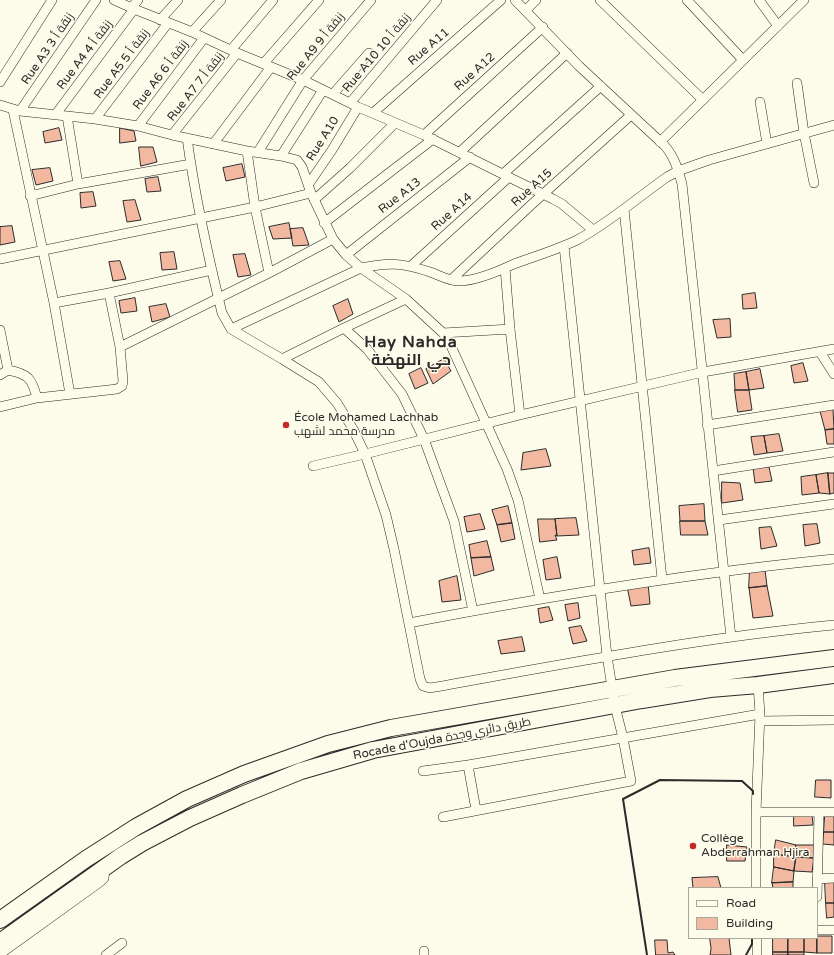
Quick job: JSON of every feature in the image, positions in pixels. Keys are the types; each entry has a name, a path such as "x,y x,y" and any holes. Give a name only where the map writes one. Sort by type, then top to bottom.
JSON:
{"highway":[{"name":"Rocade d'Oujda طريق دائري وجدة","path":"0,920 86,859 187,799 244,774 328,744 391,728 612,688 675,678 834,658"},
{"name":"Rocade d'Oujda طريق دائري وجدة","path":"0,942 105,867 142,843 190,818 301,771 373,750 615,706 710,689 758,685 834,675"}],"street":[{"path":"0,82 52,0"},
{"name":"Rue A3 زنقة أ 3","path":"16,110 96,0"},
{"path":"114,0 132,9 192,32 234,52 303,80 354,105 429,137 562,204 593,230"},
{"name":"Rue A4 زنقة أ 4","path":"56,114 138,0"},
{"name":"Rue A5 زنقة أ 5","path":"95,119 178,0"},
{"name":"Rue A6 زنقة أ 6","path":"192,32 222,0"},
{"name":"Rue A7 زنقة أ 7","path":"172,135 273,0"},
{"path":"214,143 268,65 319,0"},
{"name":"Rue A9 زنقة أ 9","path":"258,152 303,80 370,0"},
{"name":"Rue A10 زنقة أ 10","path":"354,105 437,0"},
{"name":"Rue A11","path":"372,113 501,0"},
{"path":"515,0 567,53 660,142 670,153 678,171 682,184 731,637"},
{"path":"526,10 536,0"},
{"path":"600,0 703,100"},
{"path":"687,0 743,60"},
{"path":"759,0 778,26"},
{"path":"660,142 804,0"},
{"name":"Rue A12","path":"324,223 429,137 543,27"},
{"name":"Rue A6 زنقة أ 6","path":"138,126 204,38"},
{"path":"333,94 369,53"},
{"path":"460,152 567,53"},
{"path":"797,83 804,133 814,183"},
{"name":"Rue A14","path":"410,266 601,86"},
{"path":"281,156 323,90"},
{"path":"760,102 767,144"},
{"path":"0,105 16,110 95,119 138,126 172,135 297,160 300,163 324,223 333,239 346,255 361,268 406,299 443,333 456,357 507,469 518,500 540,599"},
{"name":"Rue A10","path":"311,192 354,105"},
{"path":"16,110 30,196 54,303 70,394"},
{"name":"Rue A15","path":"451,280 543,194 631,115"},
{"path":"67,116 78,184"},
{"path":"0,259 255,208 311,192 350,168 395,123"},
{"path":"231,329 361,268 388,264 410,266 451,280 465,281 505,268 564,246 593,230 667,177 678,171 709,160 834,125"},
{"path":"187,138 201,218 218,298 222,313 231,329 318,382 337,403 353,429 365,454 386,515 420,679 423,686 430,688 607,656 731,637 834,625"},
{"path":"248,151 255,208 269,273"},
{"name":"Rue A13","path":"346,255 470,157"},
{"path":"30,196 78,184 191,164"},
{"path":"624,208 641,386 662,579"},
{"path":"120,347 269,273 333,239"},
{"path":"443,817 630,781 630,773 615,706 607,656 564,246"},
{"path":"505,268 510,329 520,415"},
{"path":"54,303 109,293 212,270"},
{"path":"0,407 38,398 117,389 122,386 123,381 120,347 109,293"},
{"path":"282,359 406,299"},
{"path":"344,328 368,349 402,394 424,439 454,521 473,611"},
{"path":"443,333 510,329"},
{"path":"0,330 8,370"},
{"path":"313,466 703,372 834,349"},
{"path":"820,352 834,374"},
{"path":"0,375 8,370 20,372 26,375 32,382 38,398"},
{"path":"707,425 834,406"},
{"path":"713,472 834,452"},
{"path":"719,520 834,504"},
{"path":"409,623 662,579 834,559"},
{"path":"756,887 756,812 760,718 758,685"},
{"path":"423,771 468,765 623,738 760,718 834,720"},
{"path":"468,765 476,810"},
{"path":"756,812 834,812"},
{"path":"818,887 819,812"},
{"path":"0,954 100,882 104,878 105,867"},
{"path":"818,879 834,878"},
{"path":"818,930 834,930"},
{"path":"757,939 757,955"},
{"path":"106,955 122,943"}],"building":[{"path":"59,128 62,140 45,143 43,132"},
{"path":"120,128 134,131 136,141 120,143"},
{"path":"139,147 153,147 157,162 141,166"},
{"path":"242,164 245,177 226,181 223,168"},
{"path":"50,168 53,181 36,185 32,170"},
{"path":"158,177 161,191 147,192 145,179"},
{"path":"93,192 96,206 81,208 80,193"},
{"path":"135,200 141,220 127,222 123,201"},
{"path":"289,223 292,238 273,239 269,227"},
{"path":"12,226 15,242 0,245 0,227"},
{"path":"303,228 309,245 293,246 290,229"},
{"path":"174,252 177,269 162,270 160,253"},
{"path":"245,254 251,275 238,277 233,255"},
{"path":"120,261 126,279 113,281 109,262"},
{"path":"755,293 757,308 743,309 742,295"},
{"path":"135,298 137,311 121,313 119,301"},
{"path":"348,299 353,314 339,322 333,306"},
{"path":"166,304 170,317 152,322 149,307"},
{"path":"730,319 731,337 717,338 713,320"},
{"path":"444,359 451,371 433,384 426,369"},
{"path":"803,363 808,381 794,383 791,366"},
{"path":"421,368 428,383 415,389 409,374"},
{"path":"760,369 764,388 749,390 746,372"},
{"path":"746,372 749,390 735,390 734,374"},
{"path":"735,390 749,390 752,410 738,412"},
{"path":"833,409 834,429 825,430 820,411"},
{"path":"834,429 834,444 827,444 825,430"},
{"path":"779,434 783,451 767,453 764,436"},
{"path":"764,436 767,453 754,455 751,437"},
{"path":"546,449 551,466 521,470 523,453"},
{"path":"769,467 772,481 755,483 753,468"},
{"path":"828,473 830,494 819,493 816,475"},
{"path":"828,473 834,473 834,493 830,494"},
{"path":"816,475 819,493 802,495 801,477"},
{"path":"722,482 740,483 743,500 722,503"},
{"path":"704,504 705,521 680,521 679,506"},
{"path":"508,506 512,523 497,525 492,510"},
{"path":"480,514 485,529 467,532 464,517"},
{"path":"576,518 579,535 557,536 555,519"},
{"path":"538,519 555,519 557,536 555,535 557,540 540,542"},
{"path":"680,521 705,521 708,535 681,535"},
{"path":"512,523 515,539 501,542 497,525"},
{"path":"817,524 820,543 805,546 803,525"},
{"path":"771,527 777,546 761,549 759,528"},
{"path":"487,541 491,557 471,558 469,545"},
{"path":"649,548 651,563 634,565 632,551"},
{"path":"491,557 494,570 474,576 471,558"},
{"path":"557,557 561,578 546,580 543,560"},
{"path":"750,569 765,570 767,586 749,588"},
{"path":"457,576 461,600 442,602 439,581"},
{"path":"648,583 650,604 631,606 627,586"},
{"path":"767,586 773,616 753,618 749,588"},
{"path":"578,603 580,618 568,621 565,605"},
{"path":"549,607 553,620 540,623 538,609"},
{"path":"581,626 587,641 573,644 569,628"},
{"path":"522,637 525,651 501,654 498,641"},
{"path":"816,780 831,780 831,798 815,797"},
{"path":"794,814 812,814 813,825 794,826"},
{"path":"825,816 834,816 834,832 824,832"},
{"path":"824,832 834,832 834,845 823,844"},
{"path":"776,840 796,845 796,857 774,854"},
{"path":"727,845 747,847 745,861 727,861"},
{"path":"796,845 814,845 814,858 796,857"},
{"path":"774,854 796,857 794,871 774,867"},
{"path":"796,857 814,858 812,872 794,871"},
{"path":"774,867 794,871 793,882 772,883"},
{"path":"718,877 721,887 693,887 692,878"},
{"path":"793,882 793,887 773,887 772,883"},
{"path":"825,882 834,882 834,903 826,903"},
{"path":"826,903 834,903 834,917 827,918"},
{"path":"818,936 832,936 832,953 817,953"},
{"path":"710,939 729,939 731,955 710,955"},
{"path":"773,939 788,939 788,952 773,952"},
{"path":"788,939 804,939 804,952 788,952"},
{"path":"804,939 817,939 817,953 804,952"},
{"path":"655,940 667,940 668,953 673,952 675,955 656,955"},
{"path":"773,952 788,952 788,955 773,955"},
{"path":"788,952 804,952 804,955 788,955"}],"wall":[{"path":"647,955 623,799 660,780 742,781 753,791 753,794"},
{"path":"746,955 752,944 752,939"}],"place":[{"name":"École Mohamed Lachhab مدرسة محمد لشهب","path":"286,425"},
{"name":"Collège Abderrahman Hjira","path":"693,846"}],"district":[{"name":"Hay Nahda حي النهضة","path":"411,352"}]}
